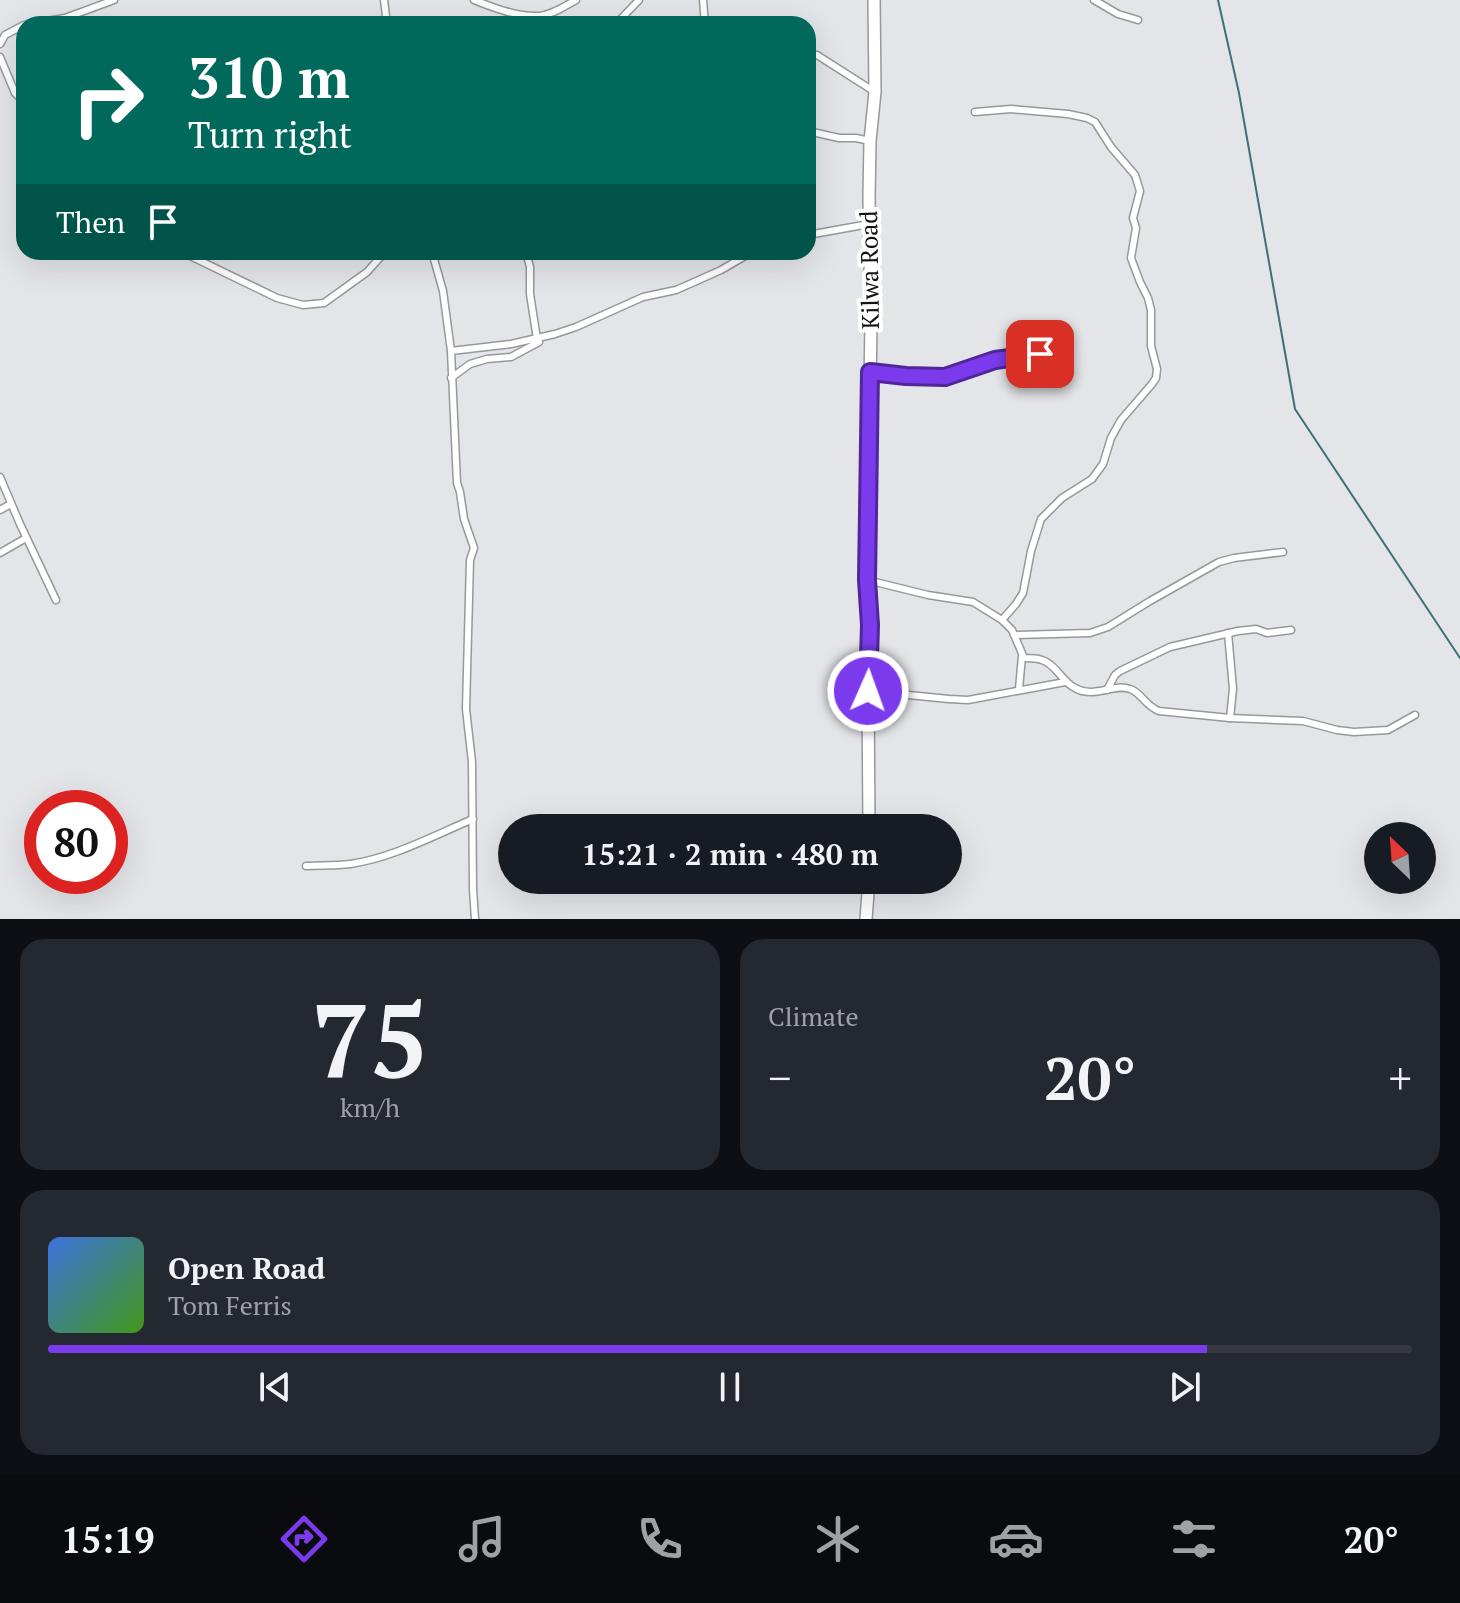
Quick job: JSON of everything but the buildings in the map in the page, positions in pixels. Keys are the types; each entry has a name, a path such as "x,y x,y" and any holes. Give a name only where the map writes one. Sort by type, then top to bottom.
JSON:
{"highway":[{"name":"Kilwa Road","path":"869,814 869,224 870,141 875,92 874,0"},
{"path":"866,919 868,894"}],"street":[{"path":"70,16 114,0"},
{"path":"474,0 499,9 540,16 576,0"},
{"path":"624,16 639,0"},
{"path":"1094,0 1118,14 1138,20"},
{"path":"0,44 5,35 16,30"},
{"path":"816,55 875,92"},
{"path":"0,57 16,94"},
{"path":"975,112 1011,109 1087,118 1095,122 1111,147 1131,169 1138,179 1140,191 1133,219 1136,228 1131,258 1151,310 1151,346 1157,369 1152,384 1121,420 1111,438 1103,464 1095,475 1062,498 1040,522 1023,593 1002,620"},
{"path":"816,133 870,141"},
{"path":"816,234 869,224"},
{"path":"199,260 277,298 303,305 324,303 367,272 378,260"},
{"path":"434,260 443,291 451,351 456,482 474,548 470,560 466,709 472,762 475,919"},
{"path":"528,260 537,339"},
{"path":"451,378 470,364 512,356 528,346 561,335 643,297 676,290 738,260"},
{"path":"451,351 511,344 576,327"},
{"path":"870,372 945,377 995,360 1040,354"},
{"path":"0,477 56,600"},
{"path":"0,510 11,504"},
{"path":"0,553 26,538"},
{"path":"1014,635 1090,633 1108,627 1219,562 1283,552"},
{"path":"867,580 973,602 1002,620 1014,635 1022,656 1019,689"},
{"path":"1107,690 1120,671 1163,649 1252,629 1267,633 1291,630"},
{"path":"1228,633 1233,689 1230,718"},
{"path":"1022,656 1047,662 1065,682 1085,692 1128,688 1150,708 1159,711 1303,721 1337,730 1365,732 1388,730 1415,715"},
{"path":"868,691 968,700 1065,682"},
{"path":"306,866 348,864 372,859 473,819"}],"waterway":[{"path":"1218,0 1239,93 1295,409 1460,658"}],"route":[{"path":"868,691 870,372 945,377 995,360 1040,354"}]}
